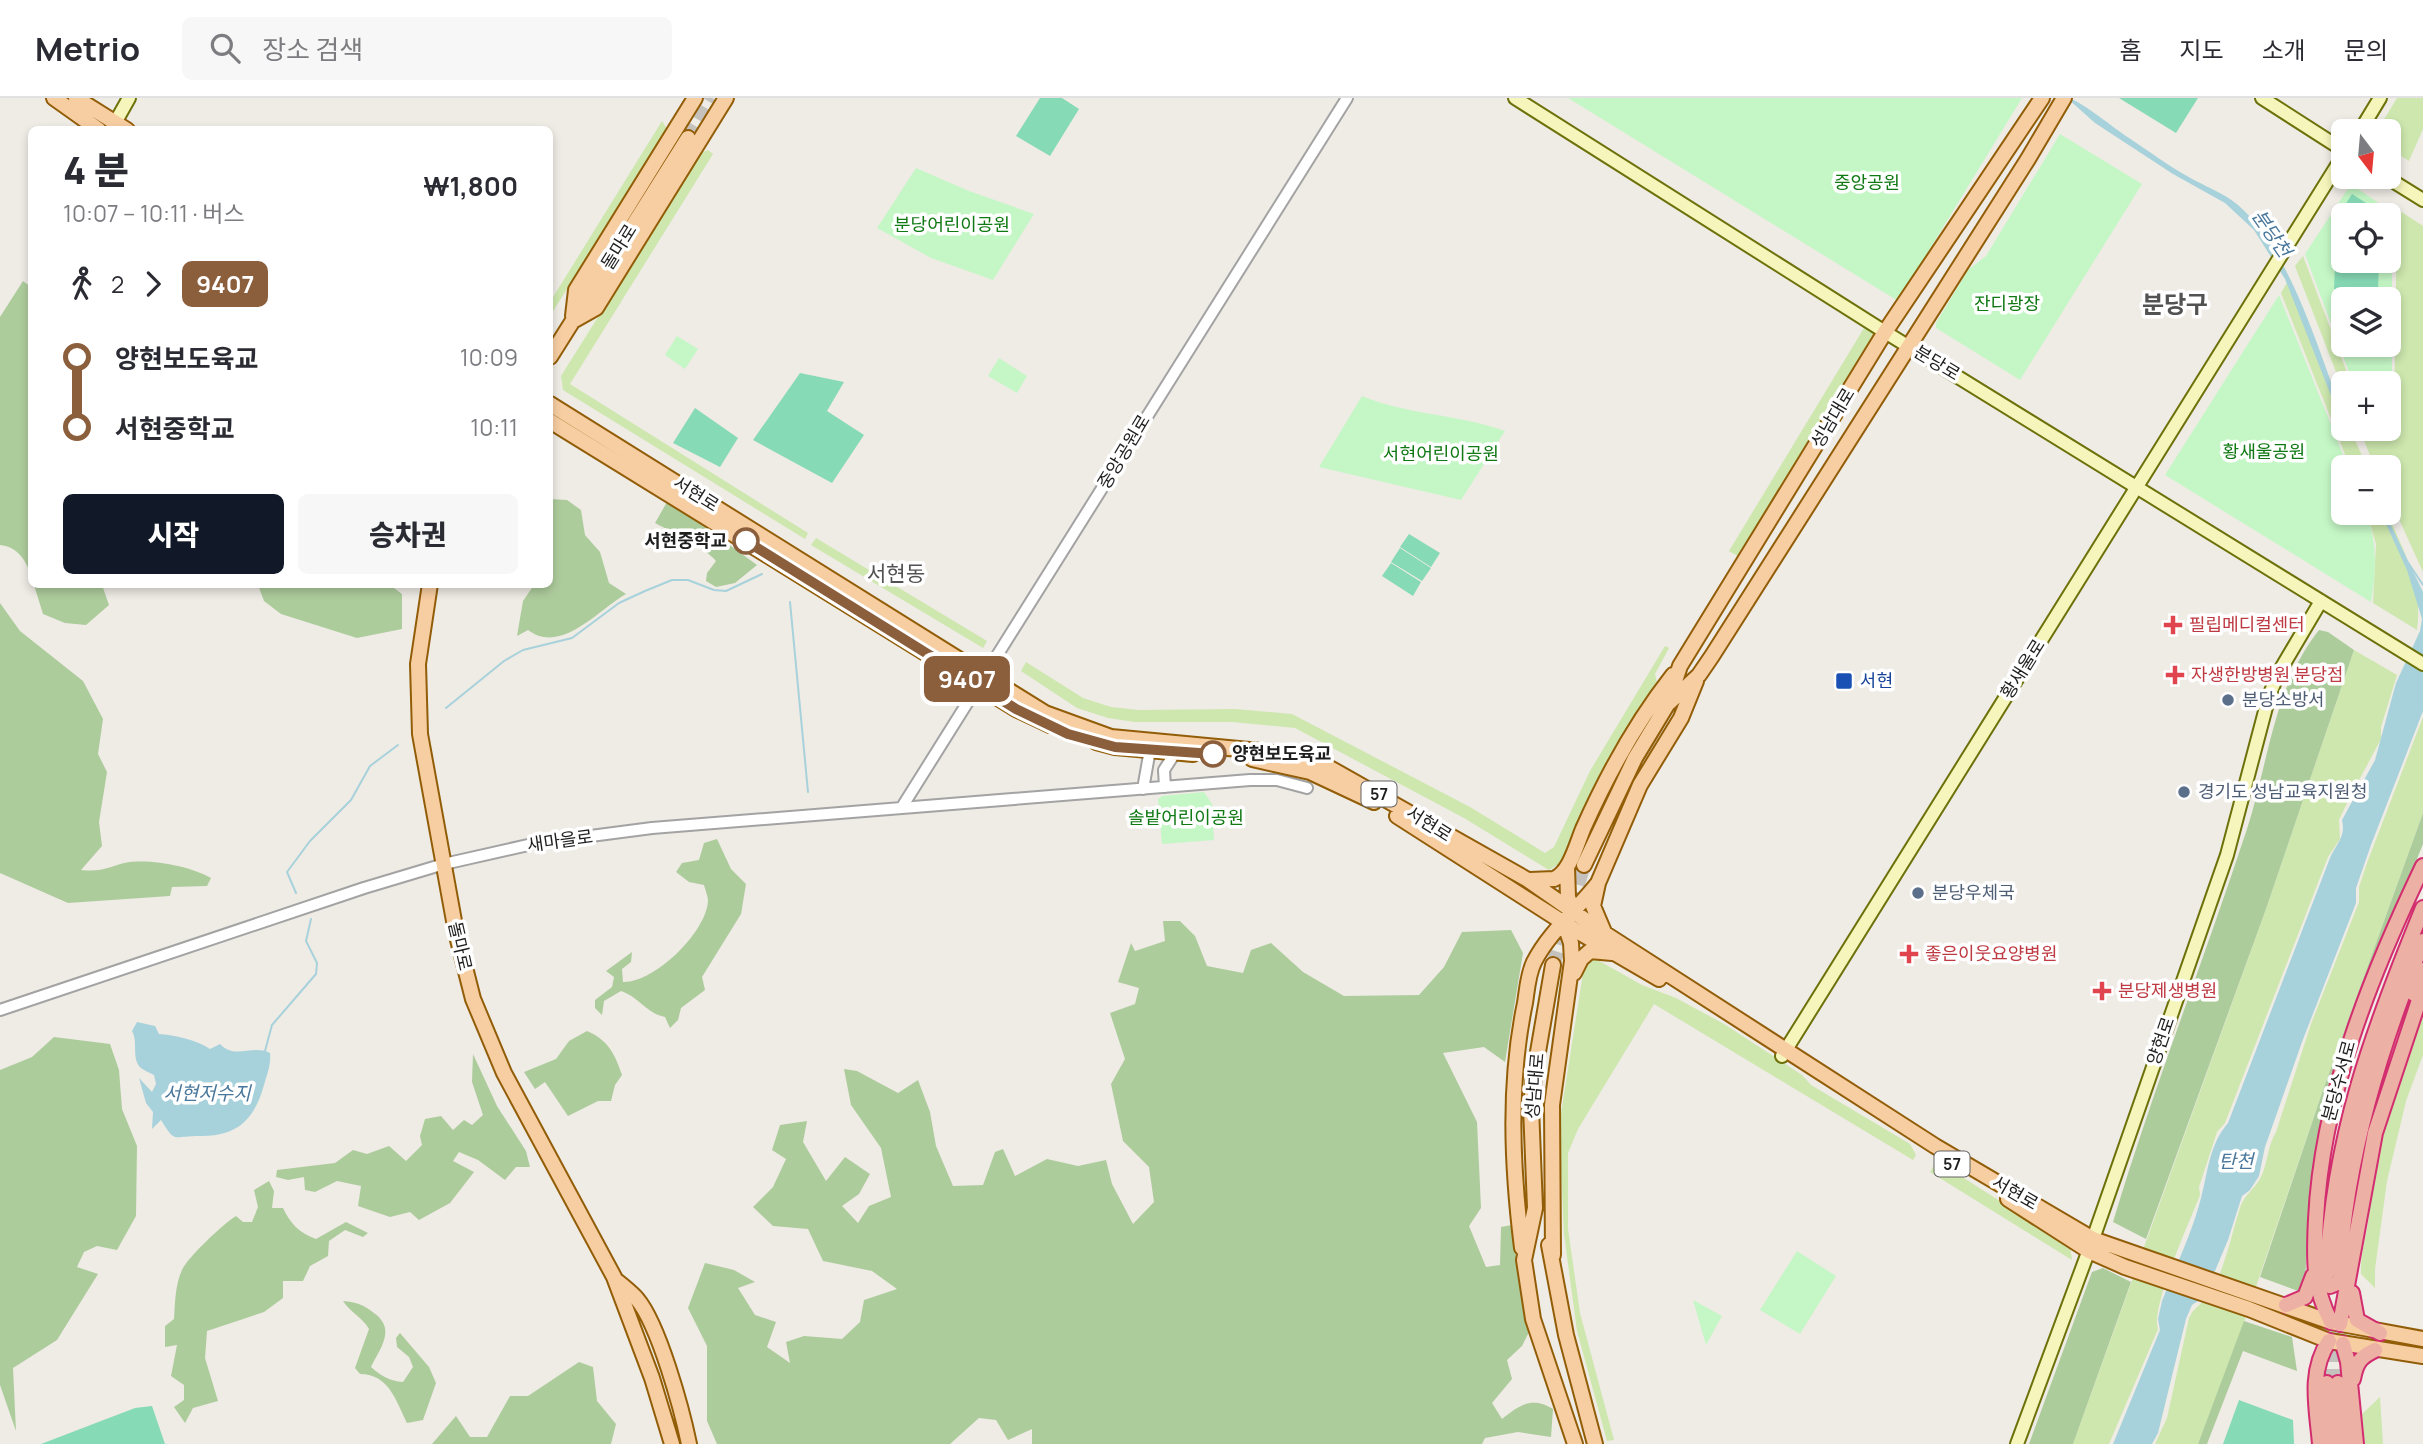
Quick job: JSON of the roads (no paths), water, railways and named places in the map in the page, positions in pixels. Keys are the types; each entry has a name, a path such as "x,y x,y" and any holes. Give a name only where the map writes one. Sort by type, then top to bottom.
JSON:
{"highway":[{"path":"2423,866 2398,919 2341,1070 2323,1148 2315,1231 2318,1278 2326,1284 2337,1284 2347,1275 2349,1249 2380,1112 2423,988"},
{"path":"2338,1180 2339,1121 2365,1029 2423,880"},
{"name":"분당수서로","path":"2332,1274 2338,1180 2349,1113 2364,1059 2423,908"},
{"name":"분당수서로","path":"2332,1274 2368,1092 2391,1019 2423,941"},
{"path":"2358,1139 2375,1106 2423,970"},
{"path":"2336,1332 2319,1300 2332,1274 2365,1187"},
{"path":"2315,1231 2332,1274 2357,1320 2380,1333"},
{"path":"2286,1305 2305,1297 2332,1274"},
{"path":"2332,1274 2345,1444"},
{"path":"2320,1444 2315,1373 2320,1354 2336,1332"},
{"path":"2332,1444 2339,1384 2362,1356 2375,1350"},
{"path":"2339,1384 2356,1444"}],"main road":[{"path":"54,98 93,126"},
{"path":"76,98 117,126"},
{"path":"118,126 129,98"},
{"path":"573,321 576,290 695,98"},
{"path":"573,321 596,308 726,98"},
{"name":"분당로","path":"1515,98 1885,332 2423,664"},
{"name":"성남대로","path":"1584,865 1635,758 1667,705 1680,666 1885,332 2016,141 2042,98"},
{"name":"성남대로","path":"1667,705 1699,675 2028,159 2064,98"},
{"path":"2262,98 2331,142"},
{"path":"2367,119 2380,98"},
{"name":"돌마로","path":"553,352 688,138"},
{"name":"황새울로","path":"1784,1053 2267,283 2331,176"},
{"path":"2401,186 2423,200"},
{"name":"서현로","path":"553,406 982,680"},
{"name":"서현로","path":"553,423 982,680 1045,713 1111,737 1175,753 1263,760 1333,780 1389,810 1525,897 1604,933 1784,1053"},
{"name":"돌마로","path":"429,588 420,639 418,705 426,776 465,968 486,1037 614,1277 639,1317 670,1400 681,1444"},
{"name":"양현로","path":"2017,1444 2091,1245 2236,829 2269,696 2322,601"},
{"path":"1528,880 1554,879 1569,862 1606,780 1653,700 1680,666"},
{"path":"1604,933 1593,906 1598,883 1640,785 1681,718 1699,675"},
{"name":"서현로","path":"1150,746 1260,751 1306,759 1359,783 1528,880 1568,917 1615,953 1784,1053 2125,1267 2249,1308 2336,1332"},
{"path":"1569,862 1576,871 1586,877 1597,876 1605,867"},
{"path":"1553,1255 1552,1105 1572,961 1568,917 1569,862"},
{"path":"1524,1260 1516,1195 1514,1086 1517,1039 1532,965 1541,949 1598,883"},
{"path":"1525,897 1546,926 1541,949"},
{"path":"1568,987 1586,954 1615,953"},
{"path":"1532,965 1551,958 1562,958 1568,966 1568,987"},
{"name":"성남대로","path":"1553,965 1531,1107 1535,1208 1524,1260 1534,1319 1575,1444"},
{"name":"성남대로","path":"1535,1208 1553,1255 1566,1335 1595,1444"},
{"name":"서현로","path":"2091,1245 2130,1252 2286,1305"},
{"path":"614,1277 617,1307 654,1409 662,1444"},
{"path":"614,1277 639,1301 669,1372 689,1444"},
{"name":"돌마로","path":"614,1277 652,1378 672,1444"},
{"name":"57","path":"2286,1305 2375,1350 2423,1356"},
{"name":"57","path":"2336,1332 2380,1333 2423,1339"}],"street":[{"name":"중앙공원로","path":"902,807 1348,98"},
{"path":"1143,789 1150,746"},
{"path":"1165,787 1164,770 1175,753"},
{"name":"새마을로","path":"0,1010 444,864 537,843 652,828 1165,787 1277,780 1307,788"}],"water":[{"path":"2067,98 2088,109 2172,167 2238,205 2257,225 2288,274 2301,303 2331,381 2331,396 2285,279 2254,230 2225,203 2173,174 2095,123"},
{"name":"탄천","path":"2386,525 2391,525 2423,592 2423,711 2371,845 2356,888 2356,903 2302,1042 2265,1147 2259,1176 2250,1190 2242,1196 2228,1240 2204,1297 2192,1305 2186,1319 2158,1433 2152,1444 2113,1444 2160,1330 2158,1319 2162,1301 2193,1224 2213,1150 2228,1123 2330,858 2342,835 2342,820 2375,760 2396,683 2420,631 2422,619 2407,570"},
{"name":"서현저수지","path":"137,1022 155,1026 159,1034 185,1038 210,1049 220,1044 232,1051 257,1050 270,1053 260,1098 249,1117 233,1130 212,1136 172,1136 161,1120 152,1129 153,1112 146,1103 139,1078 152,1092 156,1084 154,1075 142,1069 137,1062 132,1031"}],"waterway":[{"name":"분당천","path":"2407,561 2423,585"},
{"path":"446,708 504,661 523,650 572,638 619,603 645,591 672,580 688,580 714,590 726,591 762,574"},
{"path":"790,602 808,792"},
{"path":"296,893 287,872 310,841 351,800 370,766 398,745"},
{"path":"265,1051 272,1025 316,974 317,963 306,941 311,919"}],"tunnel":[{"path":"688,138 712,98"},
{"path":"1553,965 1584,865"},
{"path":"2327,1310 2327,1383"},
{"path":"2338,1383 2339,1314"}],"place":[{"name":"서현중학교","path":"746,541"},
{"name":"필립메디컬센터","path":"2173,625"},
{"name":"자생한방병원 분당점","path":"2175,675"},
{"name":"서현","path":"1844,681"},
{"name":"분당소방서","path":"2228,700"},
{"name":"양현보도육교","path":"1213,754"},
{"name":"경기도 성남교육지원청","path":"2184,792"},
{"name":"분당우체국","path":"1918,893"},
{"name":"좋은이웃요양병원","path":"1909,954"},
{"name":"분당제생병원","path":"2102,991"}],"district":[{"name":"분당구","path":"2175,305"},
{"name":"서현동","path":"896,574"}],"park label":[{"name":"중앙공원","path":"1867,183"},
{"name":"분당어린이공원","path":"952,225"},
{"name":"잔디광장","path":"2007,304"},
{"name":"황새울공원","path":"2264,452"},
{"name":"서현어린이공원","path":"1441,454"},
{"name":"솔밭어린이공원","path":"1186,818"}]}
